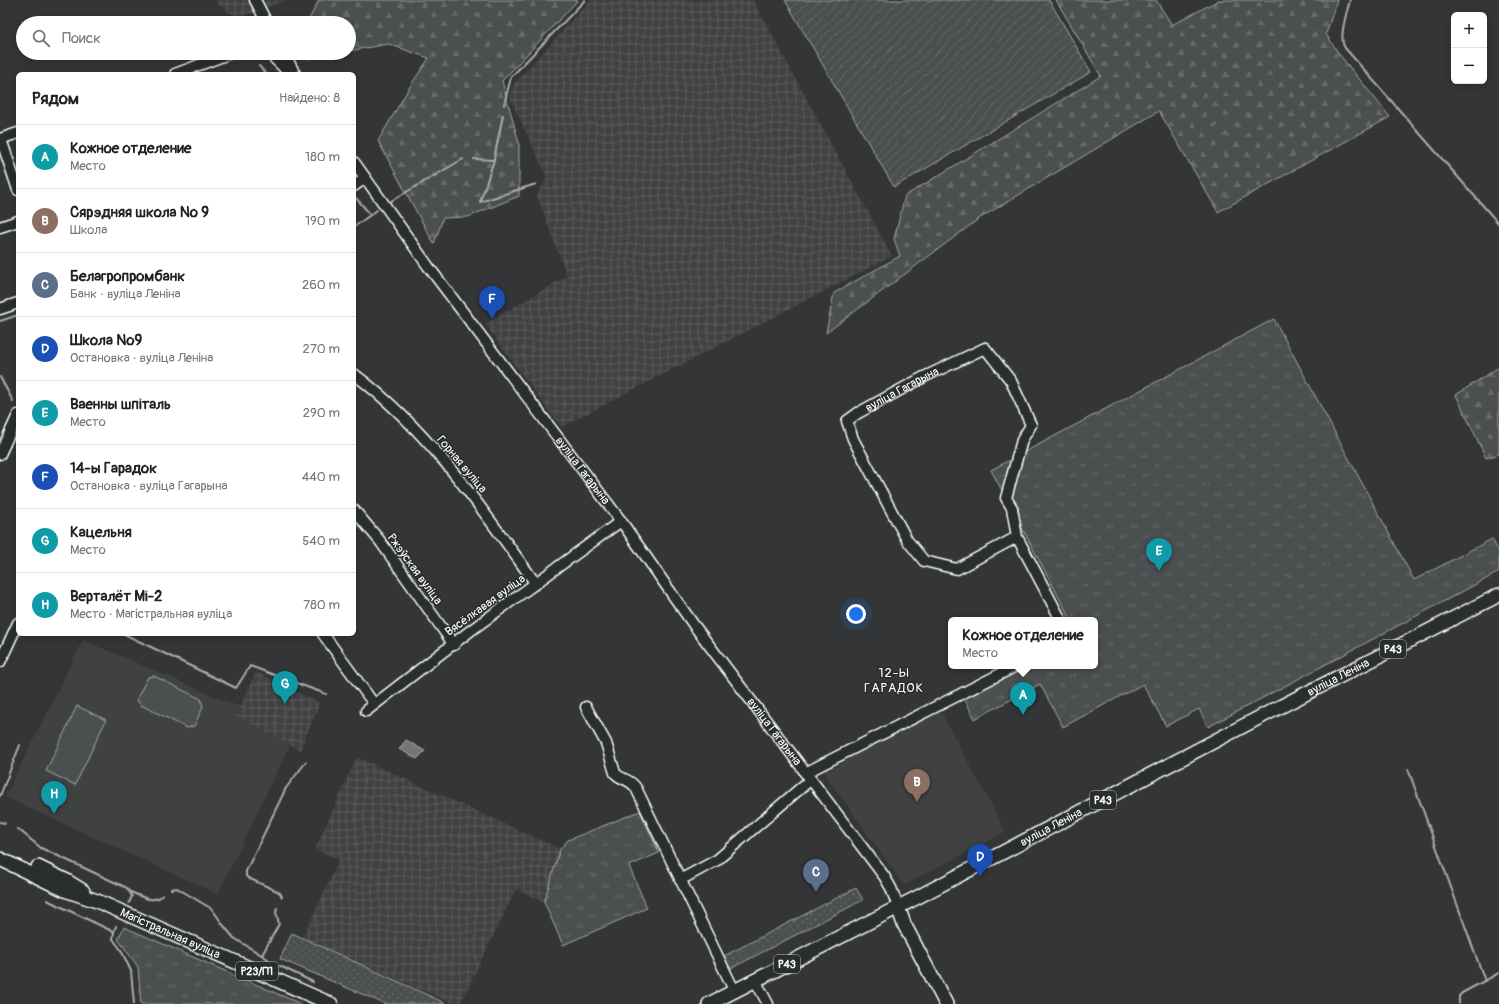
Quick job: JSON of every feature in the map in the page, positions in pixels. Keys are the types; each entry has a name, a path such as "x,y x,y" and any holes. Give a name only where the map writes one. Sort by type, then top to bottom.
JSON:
{"main road":[{"name":"вуліца Леніна","path":"709,1004 898,907 1268,713 1499,595"},
{"name":"Магістральная вуліца","path":"0,850 67,881 97,901"},
{"name":"Магістральная вуліца","path":"0,859 64,890 97,901 331,1004"},
{"name":"вуліца Гагарына","path":"898,907 904,924 946,1004"}],"street":[{"path":"255,0 263,16"},
{"path":"180,72 212,60"},
{"path":"276,60 288,72"},
{"path":"288,60 294,72"},
{"path":"16,133 1,139 16,184"},
{"name":"вуліца Гагарына","path":"356,165 433,272 621,521 693,624 884,876 891,888 898,907"},
{"path":"356,185 365,178"},
{"path":"0,227 16,222"},
{"path":"0,309 16,304"},
{"name":"вуліца Гагарына","path":"986,348 1011,380 1031,425 1022,440 1006,498 1012,508 1018,537 956,569 924,561 907,540 853,439 847,421 858,413 924,377 986,348"},
{"name":"Горная вуліца","path":"356,376 392,406 435,451 467,488 536,584"},
{"path":"0,454 16,419"},
{"name":"Ржэўская вуліца","path":"356,512 380,541 454,645"},
{"name":"Вясёлкавая вуліца","path":"366,711 621,521"},
{"path":"1018,537 1059,617"},
{"path":"0,662 16,627"},
{"path":"324,636 374,704"},
{"path":"680,880 717,860 807,776 1010,669"},
{"path":"586,708 606,743 615,773 618,776 631,781 636,788 734,990"},
{"path":"755,980 768,1004"}],"shaded area":[{"path":"213,0 286,0 243,16 235,16"},
{"path":"591,0 753,0 892,256 561,427 485,324 567,276 537,195 547,177 509,96 513,85"},
{"path":"83,640 240,707 236,716 290,745 218,894 5,797"},
{"path":"256,672 320,703 300,750 236,716"},
{"path":"941,712 1006,832 904,885 824,773 922,717 925,720"},
{"path":"406,740 425,751 417,759 399,749"},
{"path":"357,757 560,849 544,902 516,889 460,1004 454,1004 349,959 303,937 339,860 315,849"}],"green space":[{"path":"319,0 578,0 502,81 519,143 519,196 468,217 443,218 434,244 378,141 409,88 429,58 388,44 356,50 356,16 311,16"},
{"path":"785,0 1049,0 1091,72 894,187"},
{"path":"1056,0 1156,0 1172,25 1219,0 1337,0 1326,34 1339,54 1390,117 1218,212 1159,111 980,218 826,333 834,293 900,256 894,239 905,196 1101,76"},
{"path":"1274,319 1414,580 1492,539 1499,552 1499,572 1208,727 1199,709 1166,726 1143,684 1063,727 1040,684 975,719 963,696 1013,669 1098,669 1098,617 1069,617 991,470"},
{"path":"1499,367 1499,454 1486,458 1456,395"},
{"path":"154,676 201,699 203,707 194,726 187,728 141,705 138,702 137,698 148,677"},
{"path":"77,706 106,720 75,785 46,771"},
{"path":"640,811 659,853 629,866 647,908 563,945 544,902 560,849 568,840"},
{"path":"856,888 863,900 730,969 724,956"},
{"path":"124,927 301,1004 141,1004 138,967 118,939"},
{"path":"292,933 447,1004 385,1004 280,959"}],"waterway":[{"path":"504,105 511,77 585,0"},
{"path":"1350,0 1342,38 1345,48 1499,224"},
{"path":"259,66 264,72"},
{"path":"494,159 503,115"},
{"path":"391,201 463,159"},
{"path":"474,159 494,160 480,202 536,184"},
{"path":"356,198 370,214"},
{"path":"356,226 377,210"},
{"path":"0,321 16,316"},
{"path":"0,377 13,401"},
{"path":"128,636 236,688 250,666 326,694"},
{"path":"0,796 20,745"},
{"path":"282,897 277,891 248,878 246,876 246,871 286,788 306,762"},
{"path":"1408,769 1485,981"},
{"path":"0,822 5,823"},
{"path":"18,829 41,848 127,888 132,896 129,903"},
{"path":"171,889 177,888 212,909 234,938 268,959"},
{"path":"131,892 147,899 155,899 163,895"},
{"path":"47,900 114,932 113,939 121,950 131,971 134,1004"},
{"path":"262,955 279,924 276,912 277,908"},
{"path":"114,932 116,926"},
{"path":"280,966 313,982"},
{"path":"1459,1004 1459,996 1462,993 1499,973"}],"place":[{"name":"14-ы Гарадок","path":"492,319"},
{"name":"Ваенны шпіталь","path":"1159,571"},
{"name":"Кацельня","path":"285,704"},
{"name":"Кожное отделение","path":"1023,715"},
{"name":"Сярэдняя школа № 9","path":"917,802"},
{"name":"Верталёт Мі-2","path":"54,814"},
{"name":"Школа №9","path":"980,877"},
{"name":"Белагропромбанк","path":"816,892"}],"district":[{"name":"12-Ы ГАРАДОК","path":"894,680"}]}
